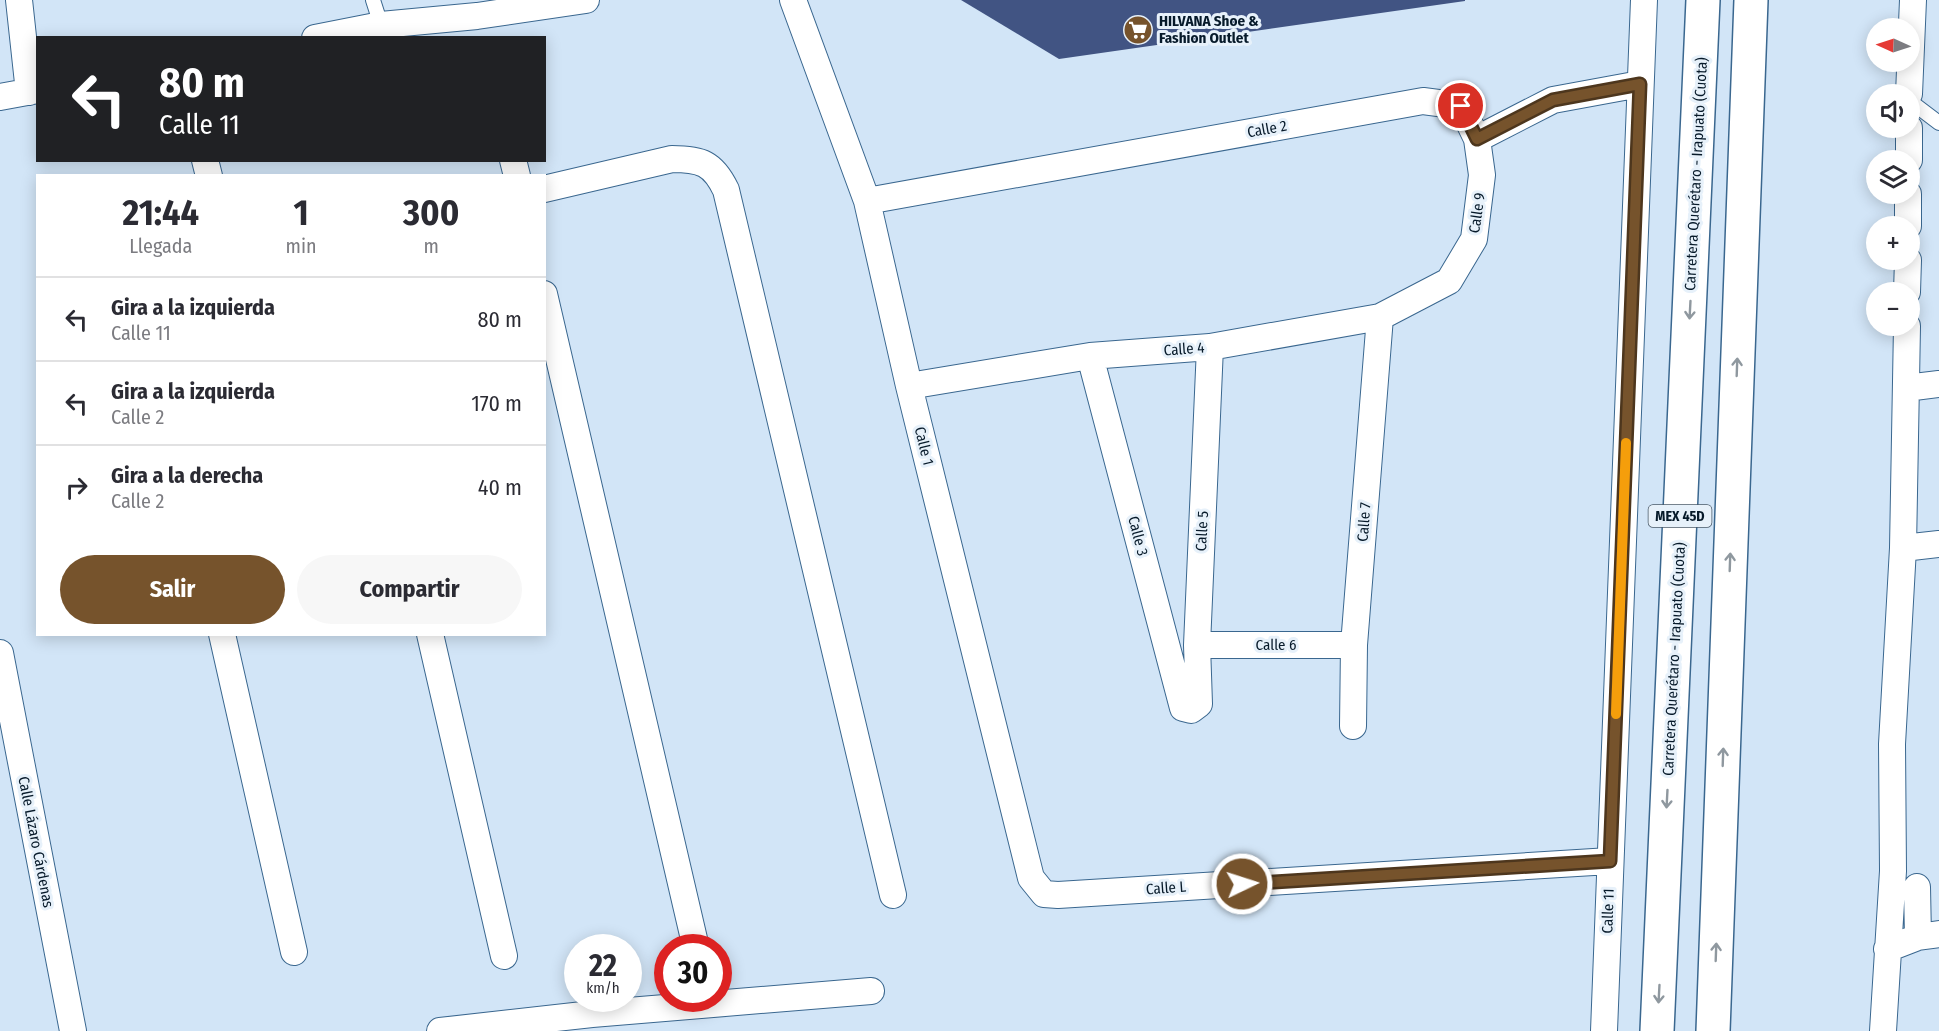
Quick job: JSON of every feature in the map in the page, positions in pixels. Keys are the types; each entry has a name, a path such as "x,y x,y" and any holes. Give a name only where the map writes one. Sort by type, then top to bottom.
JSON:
{"highway":[{"path":"1697,0 1701,70"},
{"name":"Carretera Querétaro - Irapuato (Cuota)","path":"1657,1031 1701,70 1702,0"},
{"name":"MEX 45D","path":"1713,1031 1750,0"}],"street":[{"path":"0,97 33,91 19,0"},
{"path":"325,36 381,25 480,27 586,0"},
{"name":"Calle 1","path":"793,0 867,201 909,386 1031,878 1044,894"},
{"name":"Calle 11","path":"1604,1031 1644,0"},
{"path":"1909,84 1913,0"},
{"path":"1477,139 1553,100 1640,84"},
{"name":"Calle 2","path":"867,201 1423,101 1461,106 1477,139"},
{"name":"Calle 9","path":"1449,281 1473,239 1482,175 1477,139"},
{"path":"546,189 672,159 692,159 710,166 720,177 726,190 892,896"},
{"name":"Calle 4","path":"909,386 1090,356 1210,347 1380,317 1449,281"},
{"path":"546,303 693,934"},
{"name":"Calle 7","path":"1353,726 1354,645 1380,317"},
{"path":"1883,1031 1893,871 1892,744 1902,548 1907,336"},
{"name":"Calle 5","path":"1191,710 1199,704 1197,645 1210,347"},
{"name":"Calle 3","path":"1090,356 1183,708 1191,710"},
{"path":"1906,388 1939,384"},
{"path":"1902,548 1939,544"},
{"path":"222,636 294,952"},
{"path":"430,636 504,957"},
{"name":"Calle 6","path":"1197,645 1354,645"},
{"name":"Calle Lázaro Cárdenas","path":"0,653 73,1031"},
{"name":"Calle L","path":"1044,894 1058,895 1610,861"},
{"path":"1887,949 1928,936 1928,886 1893,871"},
{"path":"440,1031 592,1014 871,991"}],"lane":[{"path":"373,0 381,25"},
{"path":"1920,109 1939,123"}],"building":[{"name":"HILVANA Shoe & Fashion Outlet","path":"961,0 1465,0 1465,1 1059,59"}],"slow traffic":[{"path":"1616,714 1626,443"}],"place":[{"name":"HILVANA Shoe & Fashion Outlet","path":"1138,30"}],"route":[{"path":"1242,884 1610,861 1640,84 1553,100 1477,139 1461,106"}]}
